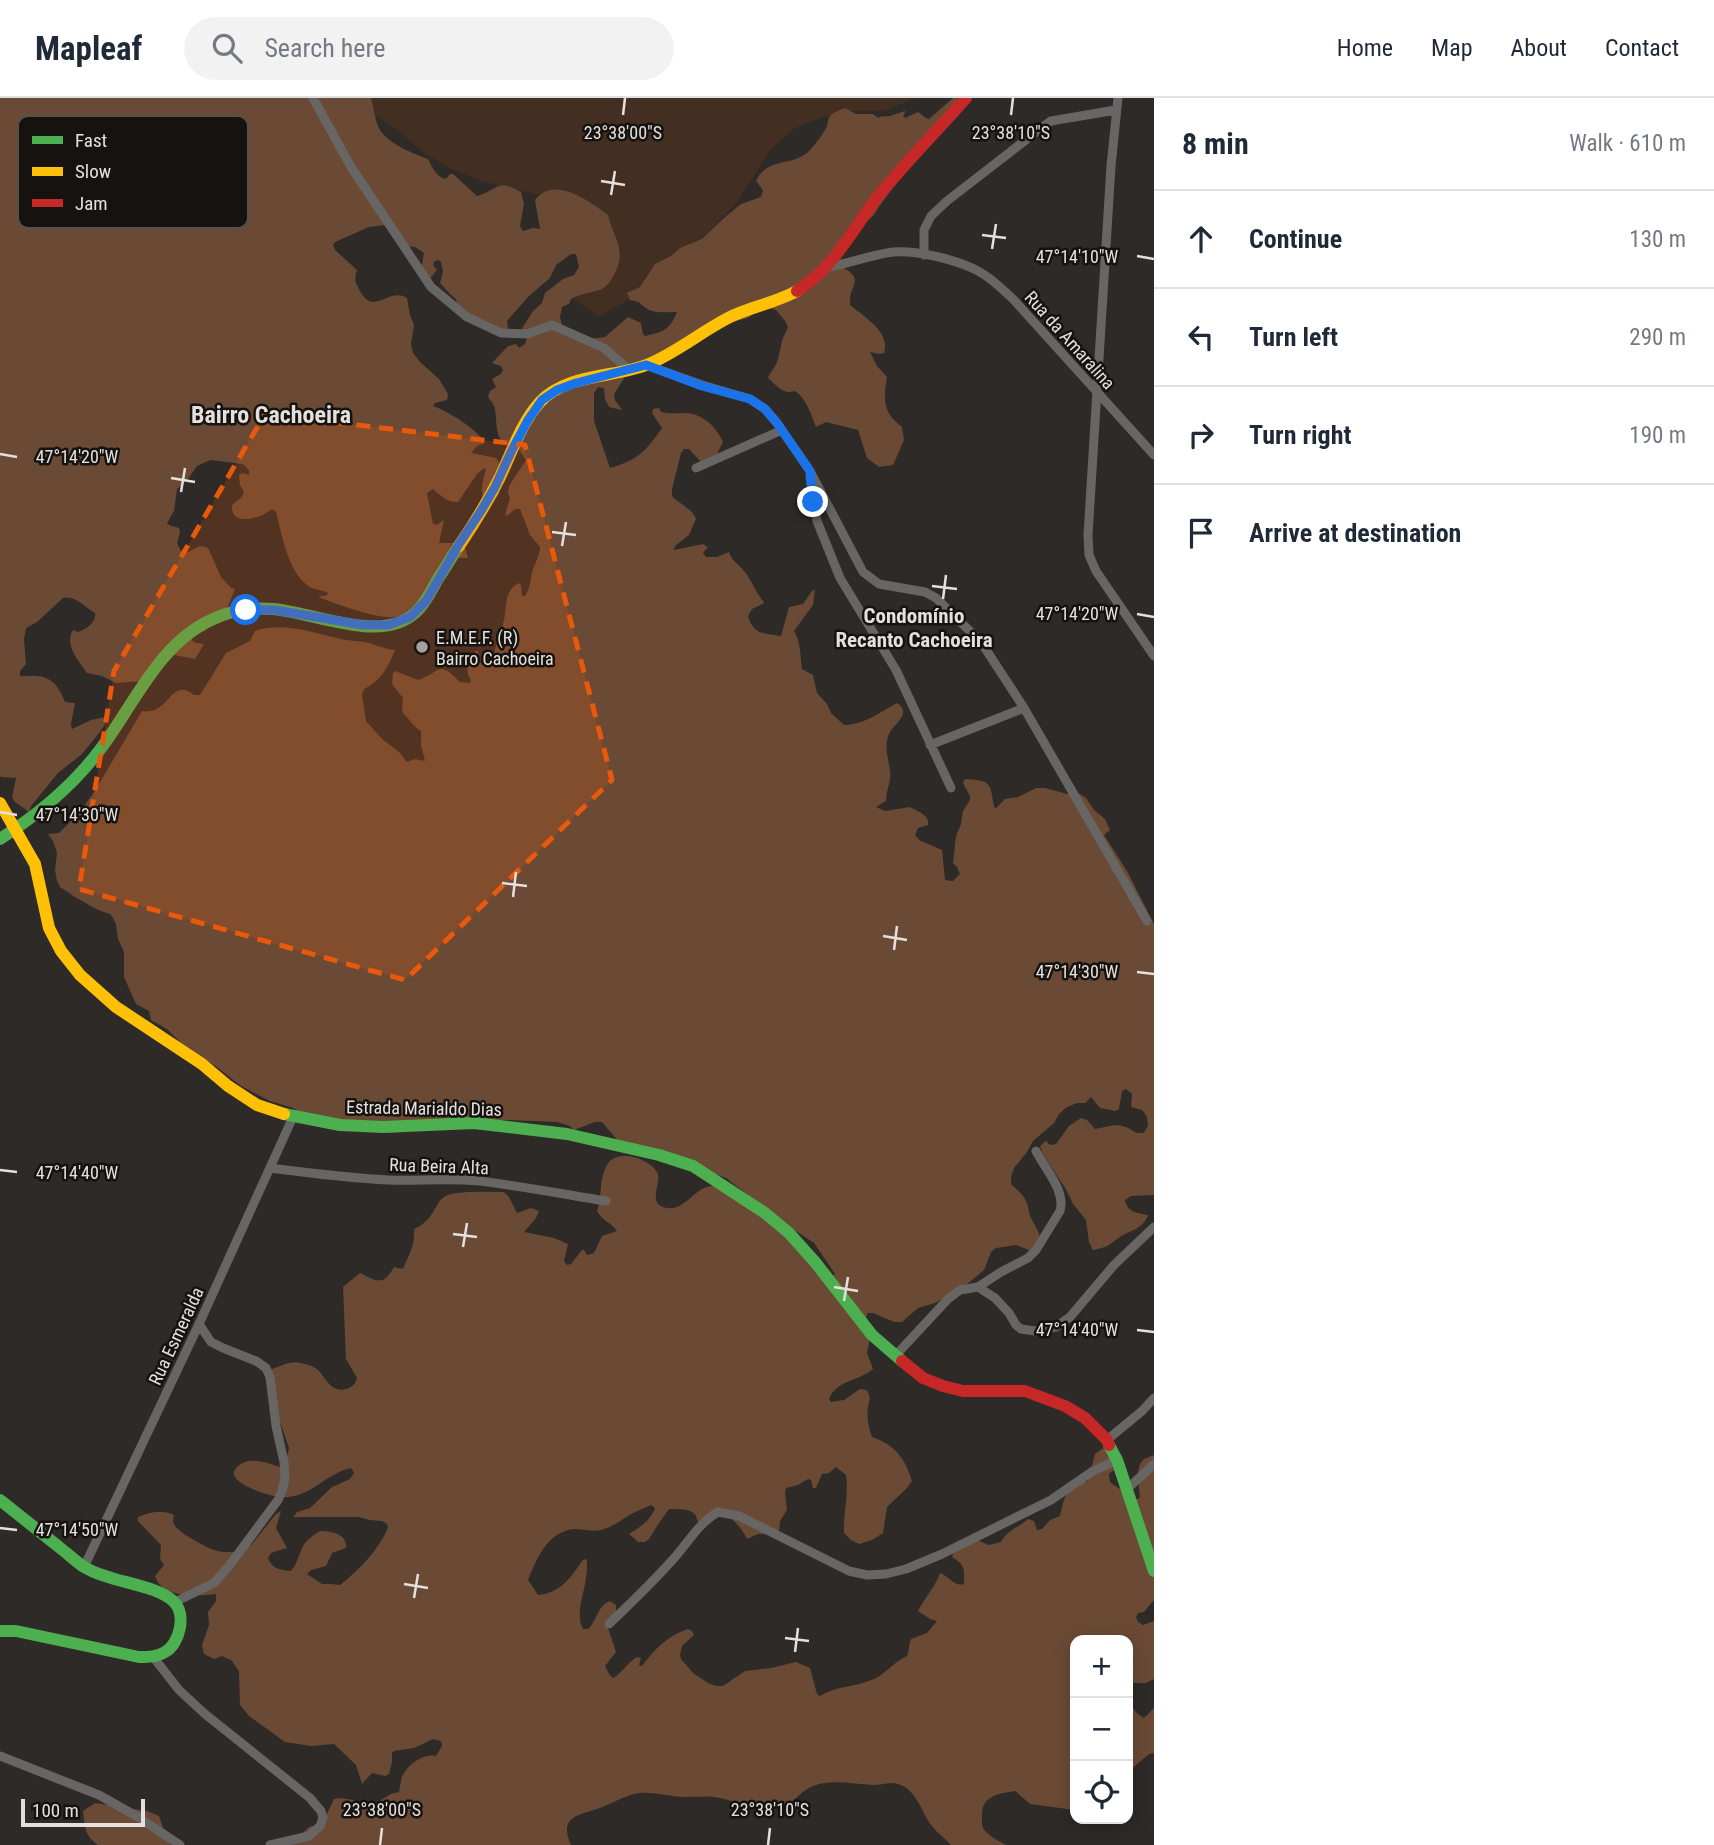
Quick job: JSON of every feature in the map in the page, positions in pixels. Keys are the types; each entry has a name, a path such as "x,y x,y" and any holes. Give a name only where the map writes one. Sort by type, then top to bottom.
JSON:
{"street":[{"path":"313,98 351,167 430,287 467,317 501,333 527,334 552,325 604,348 628,369"},
{"path":"0,839 49,806 76,779 161,663 179,642 200,625 225,613 246,610 275,610 363,625 388,625 410,617 426,601 481,511 528,420 542,400 557,390 576,383 646,365 743,311 769,304 797,291 828,267 874,202 966,98"},
{"path":"1118,98 1111,166 1088,535 1089,555 1096,571 1154,656"},
{"path":"924,255 924,230 931,216 1040,129 1051,121 1116,110"},
{"name":"Rua da Amaralina","path":"828,267 895,252 924,255 974,269 998,285 1154,455"},
{"path":"646,365 702,386 750,399 765,409 810,471 863,572 879,584 925,592 936,598 981,642 1024,708 1147,921"},
{"path":"696,468 782,430"},
{"path":"810,471 810,487 817,521 841,578 896,670 951,788"},
{"path":"930,745 1024,708"},
{"name":"Estrada Marialdo Dias","path":"0,803 35,864 49,928 61,951 80,975 116,1007 202,1064 228,1086 257,1105 293,1117 372,1127 474,1123 510,1127 566,1134 659,1155 693,1166 765,1213 789,1233 872,1335 923,1378 963,1391 1024,1391 1048,1398 1085,1418 1107,1440 1117,1460 1154,1571"},
{"name":"Rua Esmeralda","path":"85,1567 293,1117"},
{"path":"895,1356 948,1299 960,1290 978,1287 1028,1258 1036,1250 1062,1204 1059,1191 1036,1151"},
{"name":"Rua Beira Alta","path":"270,1168 385,1180 479,1181 606,1201"},
{"path":"978,1287 995,1298 1021,1329 1035,1331 1056,1327 1070,1317 1114,1265 1154,1227"},
{"path":"175,1602 214,1583 278,1500 285,1478 270,1377 265,1368 256,1361 211,1342 199,1324"},
{"path":"1107,1440 1154,1398"},
{"path":"609,1624 675,1557 704,1522 718,1512 739,1516 849,1571 867,1575 886,1574 942,1554 1051,1500 1093,1471 1117,1460"},
{"path":"1126,1490 1154,1464"},
{"path":"0,1500 85,1567 164,1595 175,1602 181,1618 179,1635 172,1649 154,1658 16,1631 0,1631"},
{"path":"154,1658 180,1690 205,1714 310,1798 321,1811 323,1818 320,1826 309,1836 270,1845"},
{"path":"0,1756 99,1795 180,1845"}],"highlighted area":[{"path":"265,414 525,445 612,780 405,980 79,889 114,671"}],"shaded area":[{"path":"0,98 371,98 377,123 384,135 402,148 428,159 440,176 446,179 453,174 477,196 501,186 521,192 524,204 520,226 523,231 540,229 535,200 552,190 572,193 608,215 620,253 613,277 602,289 575,297 562,307 562,326 581,340 605,337 628,317 641,323 645,336 669,326 677,312 652,311 639,302 630,300 627,293 640,287 655,264 680,248 702,239 741,204 761,197 763,190 756,181 760,174 772,165 794,160 807,153 823,133 833,113 845,108 856,114 873,114 878,118 906,111 903,116 905,118 918,112 929,119 953,98 957,98 874,214 850,237 842,250 839,265 848,270 855,279 850,305 875,325 885,345 884,353 870,352 887,377 885,399 888,411 902,427 904,440 893,465 879,467 867,458 858,430 826,422 816,427 803,398 795,391 784,391 777,387 768,378 777,362 788,328 776,310 767,307 762,307 748,318 724,324 628,372 614,394 622,410 609,407 604,388 598,387 594,393 594,421 610,468 635,458 646,449 662,428 652,413 653,409 659,408 664,413 697,415 716,431 723,442 716,456 701,462 689,449 684,449 681,453 672,496 692,512 696,519 689,535 675,546 674,550 703,544 708,547 703,553 706,557 717,557 729,552 764,602 752,609 748,616 753,627 764,633 781,636 789,607 803,604 815,590 813,605 794,631 799,644 802,669 813,675 817,693 831,713 844,725 865,720 897,703 901,707 903,715 887,740 890,779 886,801 876,807 885,811 910,807 925,816 928,825 918,828 915,835 919,840 942,850 945,880 953,881 960,874 953,863 956,836 963,811 970,800 963,783 965,779 981,781 989,786 995,809 1005,799 1018,797 1036,788 1045,788 1067,794 1075,791 1086,798 1094,810 1105,819 1110,830 1104,835 1127,871 1154,924 1154,1195 1131,1196 1125,1200 1136,1213 1148,1215 1146,1220 1108,1245 1093,1250 1086,1220 1073,1204 1040,1146 1046,1141 1050,1145 1056,1144 1069,1126 1081,1118 1087,1120 1095,1129 1121,1126 1136,1133 1144,1133 1148,1125 1142,1110 1131,1107 1132,1094 1126,1089 1122,1091 1119,1109 1116,1111 1100,1108 1091,1097 1085,1103 1067,1107 1059,1114 1054,1123 1033,1141 1014,1168 1011,1184 1025,1199 1038,1231 1040,1239 1035,1247 1029,1250 1016,1245 996,1248 991,1252 984,1270 960,1290 935,1303 918,1308 902,1322 868,1313 865,1319 870,1337 867,1353 873,1369 837,1388 829,1399 831,1402 844,1400 860,1389 867,1390 870,1398 868,1422 872,1437 898,1453 912,1481 887,1507 883,1533 872,1540 859,1544 844,1533 846,1475 836,1467 829,1473 822,1474 816,1488 813,1488 811,1480 808,1479 786,1488 787,1510 780,1521 777,1534 758,1534 747,1539 737,1524 724,1513 701,1523 691,1512 669,1509 649,1539 638,1542 629,1534 651,1516 655,1508 651,1505 605,1529 574,1529 557,1535 544,1547 528,1580 538,1595 546,1594 564,1584 586,1559 580,1610 583,1629 588,1629 606,1603 610,1601 616,1605 608,1628 616,1652 605,1666 613,1678 637,1657 641,1658 639,1665 642,1666 662,1644 688,1629 694,1635 682,1646 681,1659 693,1673 708,1683 723,1686 745,1671 796,1662 810,1668 817,1694 820,1696 874,1679 907,1656 911,1639 927,1633 937,1621 918,1611 940,1573 957,1584 964,1584 963,1568 952,1557 954,1551 977,1540 989,1545 1001,1542 1010,1531 1028,1519 1034,1521 1037,1530 1042,1529 1050,1520 1060,1516 1067,1493 1075,1486 1088,1481 1095,1454 1103,1448 1114,1450 1120,1465 1109,1474 1110,1482 1138,1499 1139,1468 1144,1459 1154,1455 1154,1600 1136,1617 1143,1625 1154,1621 1154,1679 1146,1683 1133,1683 1133,1635 1070,1635 1070,1809 1030,1804 1015,1791 998,1795 985,1803 982,1824 988,1834 1006,1845 951,1845 932,1826 913,1794 902,1785 832,1782 809,1788 790,1803 772,1808 750,1806 715,1797 635,1794 570,1820 567,1830 571,1845 290,1845 309,1827 321,1826 334,1799 373,1803 399,1792 406,1771 420,1759 436,1756 442,1746 441,1741 433,1739 414,1748 394,1751 389,1774 385,1776 372,1773 362,1784 356,1765 334,1744 311,1746 285,1742 249,1716 240,1705 239,1671 231,1660 222,1656 214,1659 204,1654 202,1645 209,1625 208,1612 216,1601 216,1594 172,1592 165,1589 155,1576 164,1565 160,1559 161,1545 138,1521 138,1517 156,1512 174,1515 175,1526 195,1541 218,1551 240,1553 252,1544 281,1511 276,1528 287,1548 271,1553 268,1558 272,1565 283,1570 291,1571 305,1543 320,1531 342,1536 346,1548 332,1553 326,1566 311,1570 307,1574 322,1584 340,1585 379,1545 388,1528 382,1521 359,1517 293,1517 297,1512 310,1508 332,1487 350,1479 354,1473 351,1468 306,1492 288,1497 250,1488 242,1484 234,1474 238,1466 248,1461 280,1467 286,1461 289,1448 279,1419 269,1370 297,1362 317,1369 336,1389 346,1389 354,1384 357,1378 346,1359 343,1287 360,1273 371,1279 383,1280 394,1267 403,1269 413,1246 414,1229 428,1219 444,1197 464,1192 504,1192 517,1213 531,1208 539,1211 524,1232 554,1238 568,1244 564,1261 567,1265 571,1264 582,1250 587,1255 594,1253 602,1236 617,1231 597,1211 602,1176 611,1160 617,1157 632,1157 647,1163 657,1172 656,1198 660,1206 680,1206 701,1189 713,1186 738,1199 833,1276 835,1274 814,1243 726,1178 619,1142 602,1122 574,1130 557,1122 505,1120 389,1133 306,1116 293,1108 270,1101 241,1086 186,1048 167,1029 151,1020 149,1011 136,1004 124,977 124,952 113,918 75,897 60,887 57,881 57,853 48,834 59,833 80,812 142,711 159,708 180,690 200,695 226,653 250,641 255,631 275,627 298,629 395,650 383,673 364,689 362,695 366,721 407,762 415,759 425,761 421,731 402,712 403,698 392,684 393,673 395,671 418,680 443,669 460,682 470,683 468,665 475,651 478,651 482,665 494,657 510,591 519,583 522,596 527,593 540,547 530,535 520,509 515,509 507,516 505,514 510,499 509,486 526,460 516,445 503,442 499,437 494,406 488,397 490,391 496,387 492,379 503,370 501,366 492,363 508,346 516,344 519,348 525,344 527,338 519,333 533,311 542,303 545,293 563,279 574,275 579,267 576,254 571,254 556,265 550,278 528,297 507,321 508,329 503,330 463,320 456,299 440,283 443,272 441,262 434,262 437,270 429,280 421,270 424,253 415,247 404,246 384,225 369,227 335,242 335,250 357,270 357,285 369,301 375,302 400,295 407,298 414,325 411,344 413,353 439,379 448,394 447,400 433,406 462,422 482,438 485,443 477,446 471,453 496,458 501,465 499,494 490,505 485,504 482,495 486,470 484,468 458,502 448,500 433,489 427,493 433,524 437,525 444,520 439,543 461,543 468,558 454,558 424,596 402,615 385,617 348,608 318,597 328,593 312,588 297,574 287,554 276,512 272,509 254,518 236,517 232,505 244,492 239,475 249,475 249,470 243,464 210,460 197,466 177,489 174,511 167,523 179,528 177,543 182,553 201,546 208,548 221,577 235,589 224,616 205,631 192,637 195,643 204,644 195,659 174,655 142,681 116,683 87,673 73,652 70,641 73,630 78,632 84,629 93,622 95,613 72,598 63,598 37,622 26,628 26,664 20,671 20,676 43,677 52,681 65,702 75,703 72,729 91,720 110,716 82,754 58,773 29,812 12,797 16,778 1,777"},
{"path":"361,98 915,98 883,111 853,111 822,117 795,128 771,149 738,201 692,250 624,302 599,317 574,299 594,277 543,196 482,181 452,169 424,153 375,115"},
{"path":"1133,1708 1144,1718 1154,1708 1154,1753 1133,1768"},
{"path":"95,1803 147,1811 159,1816 171,1845 98,1845 88,1834 83,1811"}],"traffic: fast":[{"path":"0,839 42,809 80,774 102,747 162,659 193,631 226,614 257,609 289,611 366,626 385,626 402,621 423,604 459,546"},
{"path":"284,1114 340,1125 383,1127 474,1123 567,1134 659,1155 693,1166 765,1213 789,1233 872,1335 902,1361"},
{"path":"1109,1445 1117,1460 1154,1571"},
{"path":"0,1500 84,1567 165,1595 177,1606 181,1620 178,1636 170,1648 162,1654 149,1657 16,1631 0,1631"}],"traffic: slow":[{"path":"459,546 491,495 527,419 551,393 577,381 649,364 728,318 797,291"},
{"path":"0,803 35,864 49,928 61,951 80,975 116,1007 202,1064 228,1086 257,1105 284,1114"}],"traffic: jam":[{"path":"797,291 833,259 880,194 966,98"},
{"path":"902,1361 923,1378 943,1386 963,1391 1025,1391 1065,1406 1085,1418 1109,1445"}],"place":[{"name":"E.M.E.F. (R) Bairro Cachoeira","path":"422,647"}],"district":[{"name":"Bairro Cachoeira","path":"271,415"},
{"name":"Condomínio Recanto Cachoeira","path":"914,628"}],"route":[{"path":"246,610 275,610 363,625 388,625 410,617 426,601 481,511 528,420 542,400 557,390 576,383 646,365 702,386 750,399 765,409 810,471 813,502"}]}
